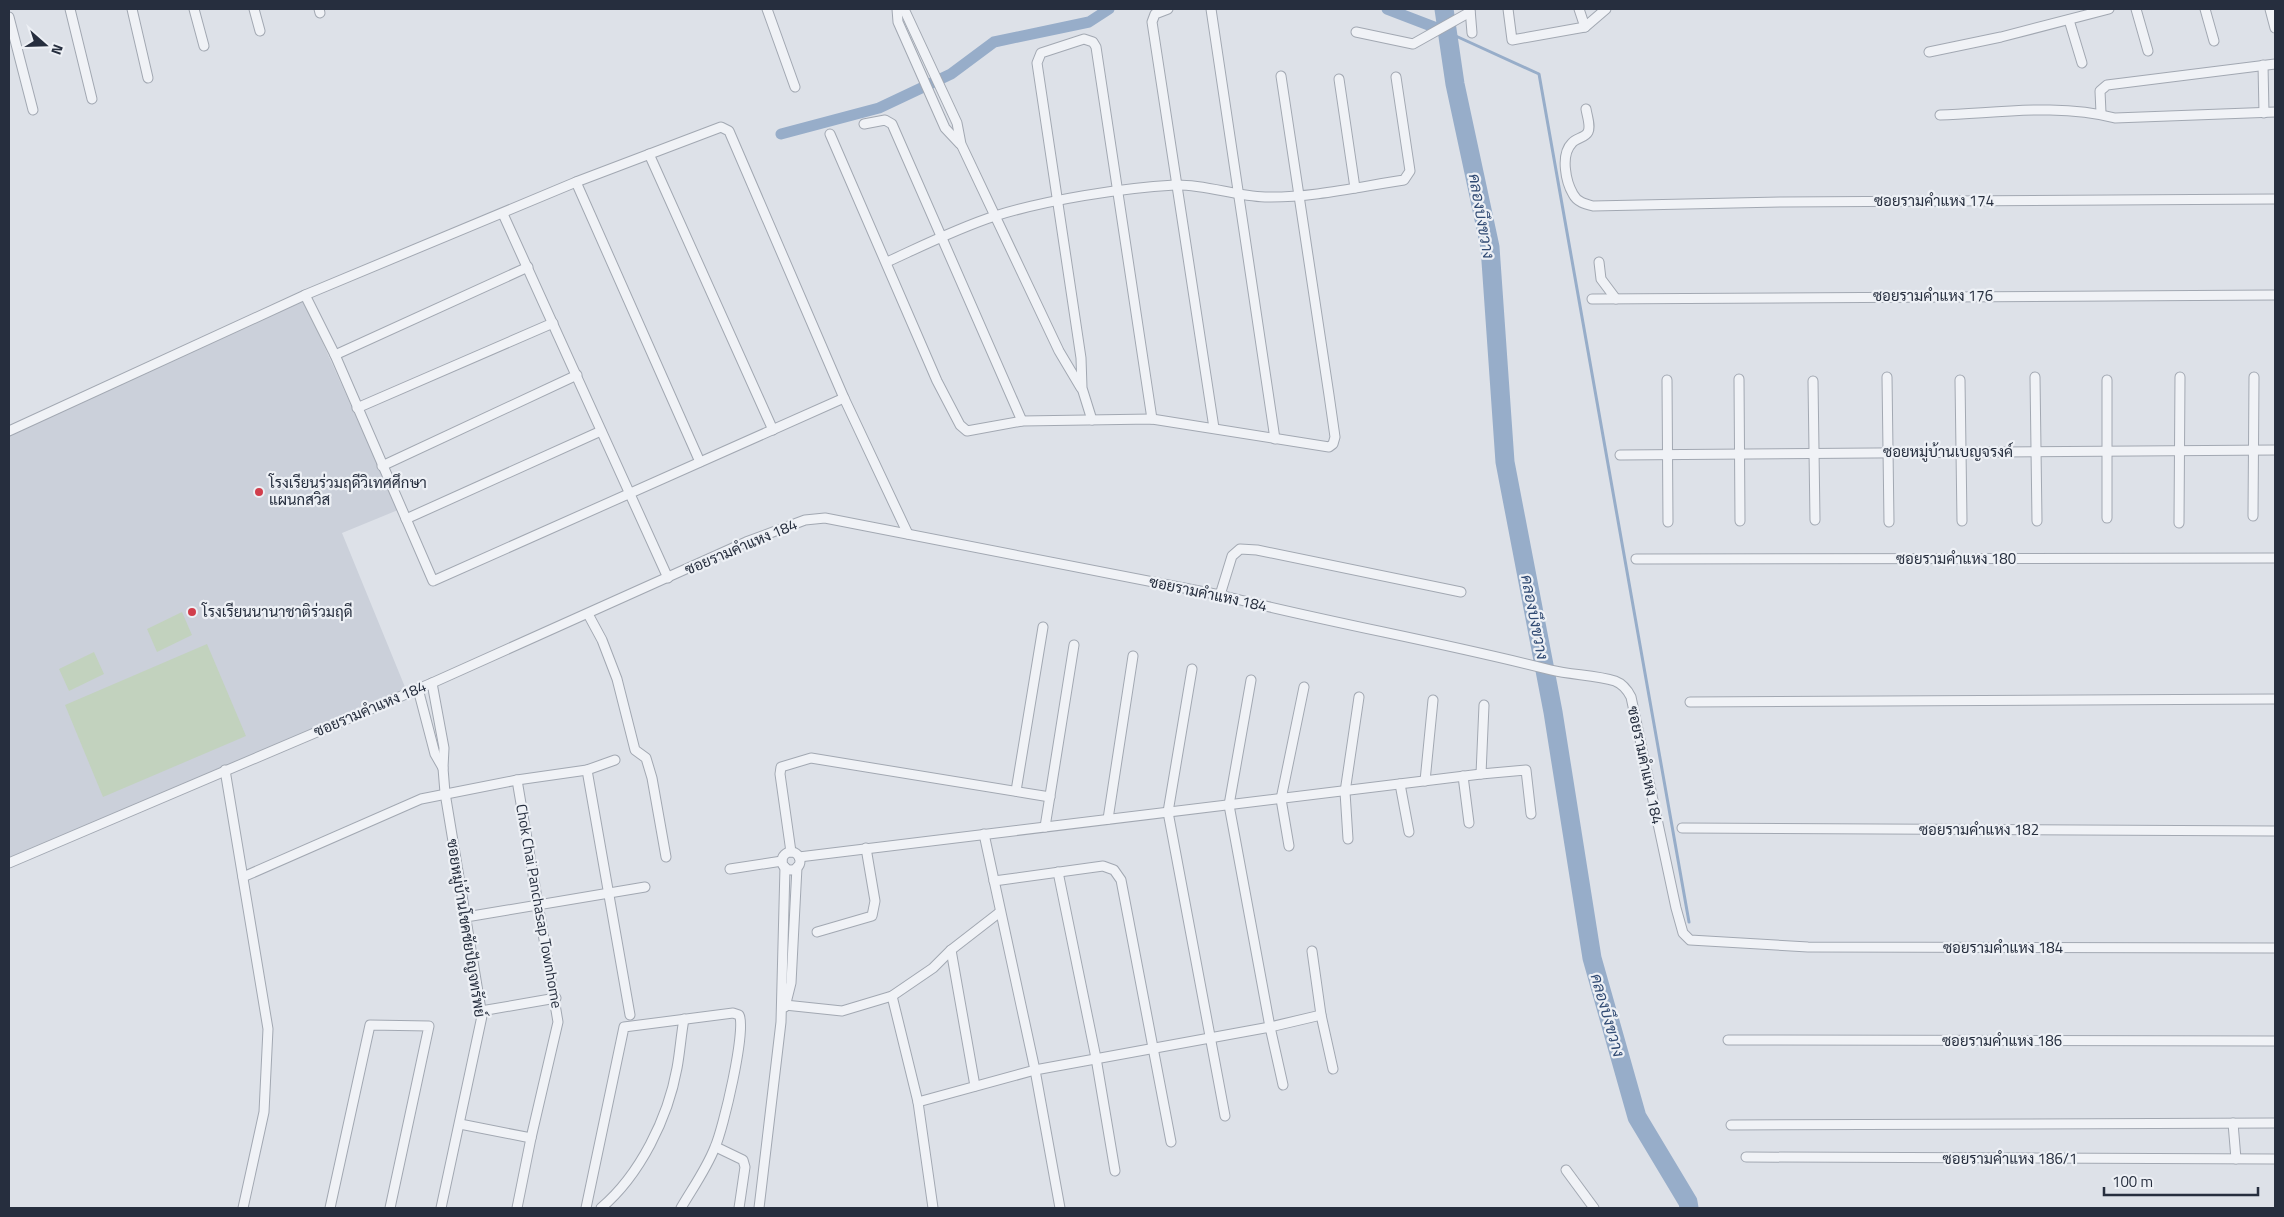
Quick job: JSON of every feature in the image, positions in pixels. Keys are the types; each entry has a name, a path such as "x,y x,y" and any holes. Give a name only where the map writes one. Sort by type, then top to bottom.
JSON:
{"street":[{"path":"70,9 92,99"},
{"path":"132,9 148,78"},
{"path":"194,9 204,46"},
{"path":"254,9 260,31"},
{"path":"768,9 795,87"},
{"path":"897,9 898,22 945,128 961,144"},
{"path":"1168,9 1155,14 1152,22 1214,428"},
{"path":"1211,9 1275,439"},
{"path":"1508,9 1512,40 1584,27 1606,9"},
{"path":"1579,9 1584,27"},
{"path":"1929,52 2109,9"},
{"path":"2136,9 2148,51"},
{"path":"2205,9 2214,40"},
{"path":"2270,9 2275,28"},
{"path":"1356,32 1413,44 1470,11 1472,33"},
{"path":"907,12 957,123 961,144 1059,351 1082,388"},
{"path":"9,17 33,110"},
{"path":"2069,20 2082,63"},
{"path":"1092,420 1082,388 1080,358 1059,202 1037,64 1042,53 1084,39 1093,42 1096,47 1152,419"},
{"path":"2101,113 2100,91 2107,85 2275,64"},
{"path":"2263,65 2264,113"},
{"path":"830,134 937,381 960,425 966,431 975,431 1022,421 1152,419 1328,447 1334,442 1300,196 1281,76"},
{"path":"887,262 995,216 1117,192 1176,185 1209,188 1239,195 1300,196 1404,180 1409,175 1396,77"},
{"path":"1339,79 1355,188"},
{"name":"ซอยรามคำแหง 174","path":"1586,110 1589,130 1587,134 1572,143 1565,159 1567,177 1573,195 1580,202 1593,206 1783,202 2275,199"},
{"path":"1940,115 2062,110 2101,113 2115,118 2275,112"},
{"path":"864,124 885,120 892,124 1022,421"},
{"path":"9,431 305,295 576,182 716,127 725,128 729,131 844,398 908,534"},
{"path":"649,154 773,430"},
{"path":"576,182 700,462"},
{"path":"502,214 528,267 668,578"},
{"path":"1599,262 1601,279 1616,299"},
{"path":"335,355 528,267"},
{"path":"305,295 335,355 432,581 844,398"},
{"name":"ซอยรามคำแหง 176","path":"1592,299 2275,295"},
{"path":"357,408 553,323"},
{"path":"382,466 577,375"},
{"path":"1887,377 1889,522"},
{"path":"2035,377 2037,521"},
{"path":"2179,523 2180,377"},
{"path":"2253,516 2254,377"},
{"path":"1739,379 1740,521"},
{"path":"1667,380 1668,522"},
{"path":"1960,380 1962,521"},
{"path":"2107,380 2108,518"},
{"path":"1813,381 1815,520"},
{"path":"406,519 601,430"},
{"name":"ซอยหมู่บ้านเบญจรงค์","path":"1620,455 1814,452 2275,450"},
{"name":"ซอยรามคำแหง 184","path":"9,863 432,683 746,542 805,520 825,518 1220,595 1571,675 1615,681 1625,687 1631,697 1676,908 1683,933 1690,940 1808,947 2275,948"},
{"path":"1220,595 1232,556 1240,549 1257,550 1461,592"},
{"name":"ซอยรามคำแหง 180","path":"1636,559 2275,558"},
{"path":"588,614 602,640 617,679 635,750 646,758 652,778 666,857"},
{"path":"1016,791 1043,627"},
{"path":"1045,827 1074,645"},
{"path":"1108,819 1133,656"},
{"path":"1192,669 1168,812 1225,1116"},
{"path":"1251,680 1229,804 1270,1027 1283,1085"},
{"name":"ซอยหมู่บ้านโชคชัยปัญจทรัพย์","path":"432,683 444,748 443,768 446,793 482,1016 441,1208"},
{"path":"1289,846 1281,799 1304,687"},
{"name":"ซอยหมู่บ้านโชคชัยปัญจทรัพย์","path":"418,689 435,754 443,768"},
{"path":"1348,839 1345,792 1359,697"},
{"path":"1690,702 2275,699"},
{"path":"1425,781 1434,700"},
{"path":"1480,774 1484,705"},
{"path":"1050,796 811,758 781,767 780,774 791,852 799,857 1229,804 1526,770 1531,814"},
{"path":"243,877 421,799 517,780 587,770 616,760"},
{"path":"225,770 268,1029 264,1112 243,1208"},
{"path":"587,770 610,891 630,1015"},
{"path":"1463,776 1469,823"},
{"name":"Chok Chai Panchasap Townhome","path":"517,780 556,998 558,1022 517,1208"},
{"path":"1400,784 1409,832"},
{"name":"ซอยรามคำแหง 182","path":"1682,828 2275,831"},
{"path":"984,834 1035,1070 1060,1208"},
{"path":"817,932 872,916 874,901 866,848"},
{"path":"759,1208 781,1022 783,864 785,854 791,852"},
{"path":"781,1022 791,983 799,857"},
{"path":"730,869 783,864 791,870 797,867"},
{"path":"994,881 1103,866 1114,870 1121,880 1171,1142"},
{"path":"1058,872 1096,1058 1115,1171"},
{"path":"466,916 539,905 610,891 645,887"},
{"path":"785,1005 842,1011 892,996 933,968 951,950 1000,912"},
{"path":"782,932 794,933"},
{"path":"951,950 975,1086"},
{"path":"1312,951 1321,1015 1333,1069"},
{"path":"892,996 918,1102 933,1208"},
{"path":"481,1011 556,998"},
{"path":"586,1208 624,1027 733,1013 739,1015 742,1020 739,1048 716,1147 681,1208"},
{"path":"918,1102 1035,1070 1270,1027 1321,1015"},
{"path":"601,1208 636,1168 650,1144 664,1113 677,1070 684,1019"},
{"path":"330,1208 370,1025 429,1026 390,1208"},
{"name":"ซอยรามคำแหง 186","path":"1728,1040 2275,1041"},
{"path":"2233,1123 2236,1159"},
{"path":"460,1124 531,1138"},
{"path":"1730,1125 2275,1124"},
{"path":"716,1147 743,1160 745,1167 739,1208"},
{"name":"ซอยรามคำแหง 186/1","path":"1746,1157 2275,1159"},
{"path":"1566,1170 1594,1208"}],"shaded area":[{"name":"โรงเรียนนานาชาติร่วมฤดี","path":"303,299 398,510 342,533 407,692 9,863 9,436"}],"green space":[{"path":"182,612 192,635 157,652 147,629"},
{"path":"207,644 246,736 103,797 65,705"},
{"path":"94,652 104,674 69,691 59,669"}],"waterway":[{"path":"781,134 879,108 951,74 994,42 1089,22 1109,9"},
{"path":"1387,9 1447,32"},
{"name":"คลองบึงขวาง","path":"1444,9 1455,84 1490,247 1505,462 1553,712 1592,958 1637,1117 1688,1202 1689,1208"},
{"path":"1447,32 1539,74 1689,922"}],"place":[{"name":"โรงเรียนร่วมฤดีวิเทศศึกษา แผนกสวิส","path":"259,492"},
{"name":"โรงเรียนนานาชาติร่วมฤดี","path":"192,612"}]}
